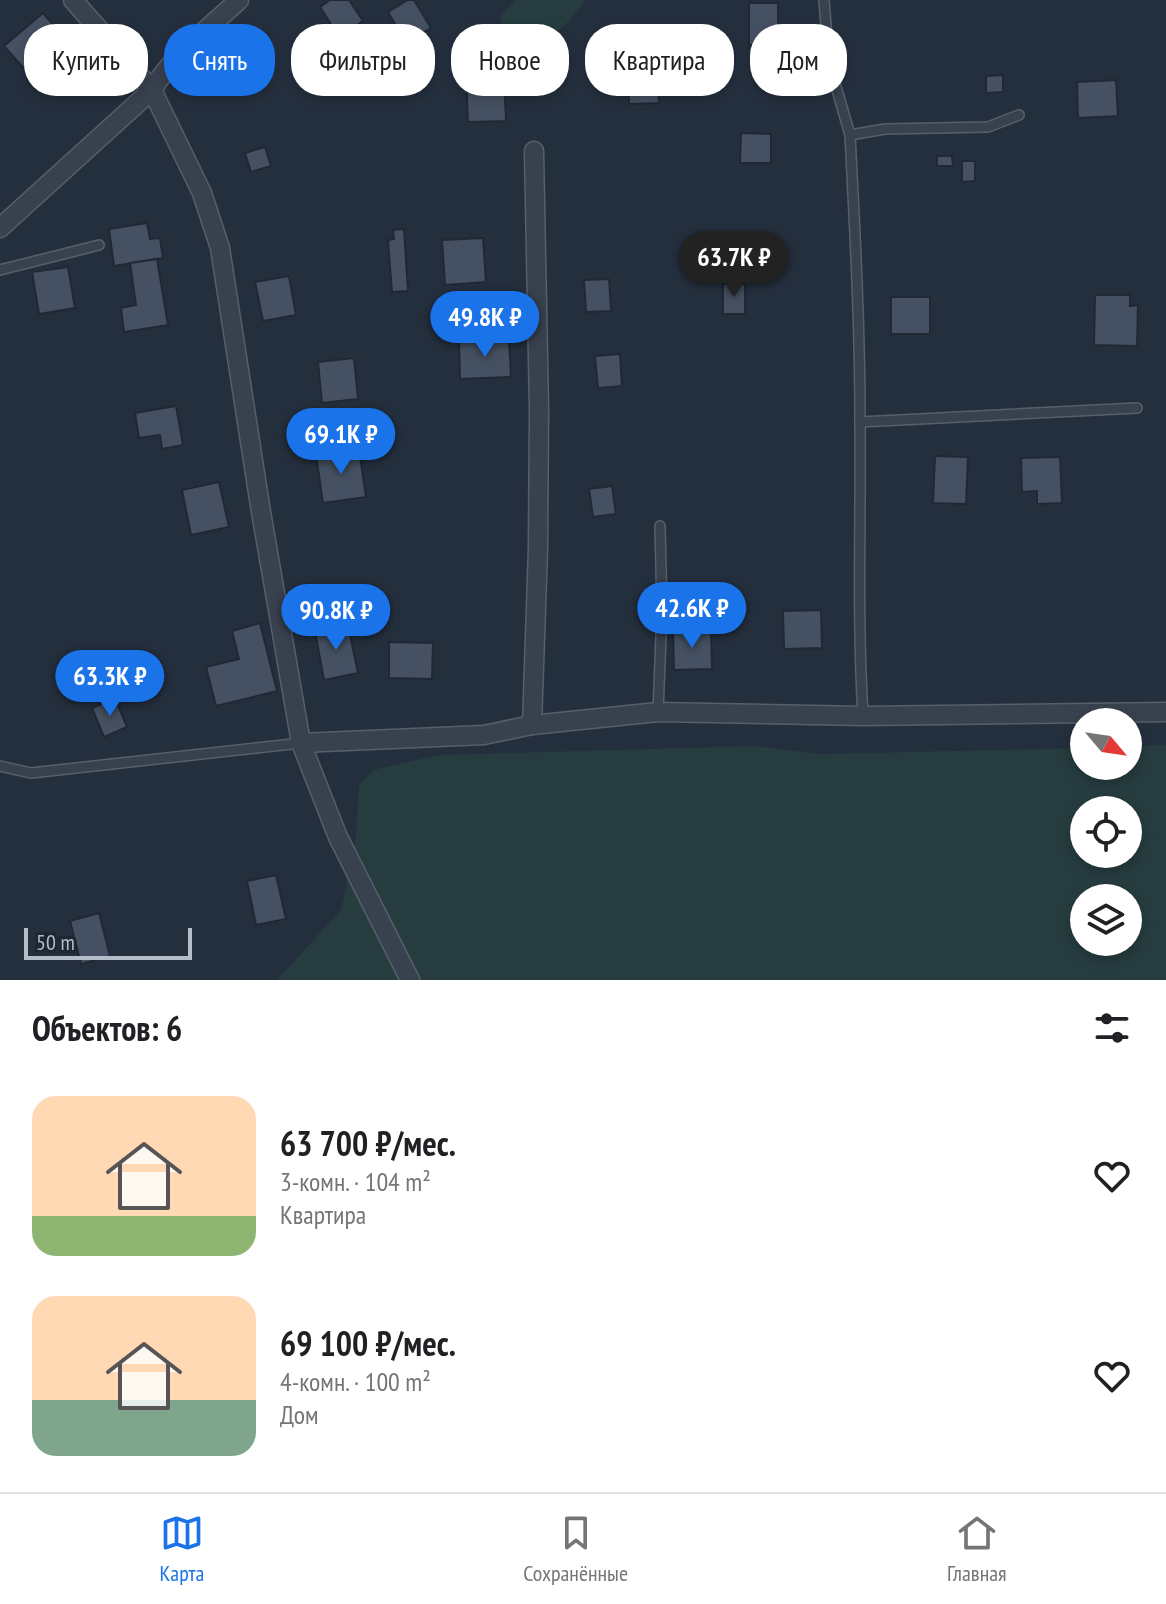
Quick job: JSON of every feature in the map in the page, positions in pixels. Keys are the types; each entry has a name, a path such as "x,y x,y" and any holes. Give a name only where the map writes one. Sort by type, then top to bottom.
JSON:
{"street":[{"path":"73,0 152,90 202,193 220,248 301,743 338,837 410,980"},
{"path":"0,228 152,90 178,57 239,0"},
{"path":"532,725 539,425 534,151"},
{"path":"301,743 484,735 532,725 658,712 863,716 1166,712"}],"lane":[{"path":"824,0 829,62 850,135 860,422 858,592 863,716"},
{"path":"850,135 885,129 988,127 1019,115"},
{"path":"0,270 99,245"},
{"path":"860,422 1137,408"},
{"path":"658,712 662,611 660,526"},
{"path":"0,766 31,773 301,743"}],"green space":[{"path":"515,0 586,0 566,24 501,24 500,17"},
{"path":"1166,745 1166,980 277,980 341,910 356,837 359,785 373,770 438,755 755,746 819,754 1070,748 1070,780 1142,780 1142,746"}],"building":[{"path":"330,0 349,0 363,21 358,24 331,24 320,7"},
{"path":"408,0 414,0 429,24 395,24 388,12"},
{"path":"749,3 778,3 778,24 750,24 749,45"},
{"path":"43,13 52,24 30,24"},
{"path":"24,29 24,68 4,46"},
{"path":"1003,75 1003,92 986,93 986,76"},
{"path":"1116,80 1118,116 1078,118 1077,82"},
{"path":"467,96 505,96 506,121 468,122"},
{"path":"629,96 659,96 659,103 629,104"},
{"path":"741,133 771,134 771,163 740,163"},
{"path":"265,147 271,166 251,172 245,153"},
{"path":"937,156 952,156 953,166 937,166"},
{"path":"962,161 975,161 975,181 962,182"},
{"path":"147,223 150,239 160,238 163,258 114,266 109,229"},
{"path":"404,229 408,291 392,292 388,240 394,239 393,230"},
{"path":"483,238 486,282 445,285 442,240"},
{"path":"157,259 168,325 124,332 121,308 136,305 130,263"},
{"path":"68,267 75,308 39,314 32,272"},
{"path":"289,276 296,315 263,321 255,282"},
{"path":"609,279 611,311 586,312 584,280"},
{"path":"723,284 745,284 745,314 723,314"},
{"path":"1095,295 1130,295 1130,306 1138,305 1137,346 1094,345"},
{"path":"891,297 930,297 930,334 891,334"},
{"path":"509,339 511,377 460,379 459,341"},
{"path":"620,354 622,386 598,388 595,356"},
{"path":"354,358 358,399 322,403 318,362"},
{"path":"176,406 183,445 162,449 160,435 139,438 135,413"},
{"path":"359,449 366,497 323,503 316,455"},
{"path":"935,456 968,457 966,504 933,503"},
{"path":"1060,457 1062,503 1037,504 1037,491 1022,492 1021,458"},
{"path":"219,482 229,527 191,535 182,490"},
{"path":"612,486 616,514 593,517 589,489"},
{"path":"821,610 822,648 784,649 783,611"},
{"path":"260,623 277,691 216,706 206,667 239,659 232,631"},
{"path":"348,625 358,673 324,680 315,631"},
{"path":"711,631 712,669 674,670 673,632"},
{"path":"389,642 433,643 432,679 389,678"},
{"path":"115,698 127,727 104,737 92,708"},
{"path":"276,875 286,919 256,925 247,881"},
{"path":"99,913 110,956 81,964 70,921"}]}
